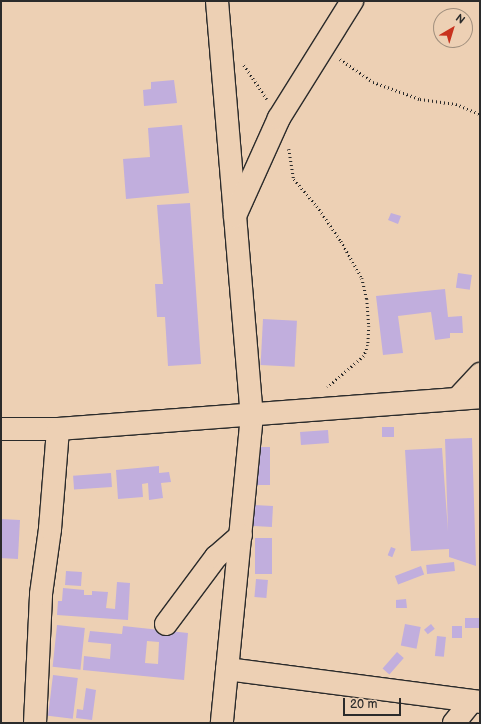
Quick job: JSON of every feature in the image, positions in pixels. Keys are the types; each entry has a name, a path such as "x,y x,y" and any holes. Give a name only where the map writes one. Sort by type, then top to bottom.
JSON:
{"street":[{"path":"217,1 252,415 222,723"},
{"path":"235,216 279,118 352,1"},
{"path":"458,398 480,374"},
{"path":"1,429 58,429 480,396"},
{"path":"35,723 41,594 50,529 58,429"},
{"path":"166,624 216,557 241,535"},
{"path":"227,669 476,702"},
{"path":"454,723 476,702"}],"path":[{"path":"221,37 254,78 279,118 286,131 294,179 317,206 341,241 362,278 367,299 369,332 364,356 359,363 330,385 307,410"},
{"path":"323,47 374,82 420,99 456,104 480,114"}],"building":[{"path":"174,80 177,103 144,106 143,90 151,89 151,82"},
{"path":"182,125 189,193 126,199 123,159 150,157 148,128"},
{"path":"190,203 201,364 168,366 165,317 157,317 155,284 163,284 157,205"},
{"path":"391,213 401,216 398,224 388,220"},
{"path":"458,273 472,275 470,290 456,288"},
{"path":"445,289 448,317 462,316 463,333 450,333 450,338 435,340 431,312 398,316 403,353 383,355 376,296"},
{"path":"263,319 297,321 295,367 261,365"},
{"path":"382,427 394,427 394,437 382,437"},
{"path":"328,430 329,443 301,445 300,432"},
{"path":"472,438 476,566 449,557 449,549 411,551 405,450 442,448 448,531 445,439"},
{"path":"256,447 270,447 270,485 256,485"},
{"path":"159,466 159,473 169,472 171,482 161,483 163,498 149,500 148,483 142,484 143,497 118,499 116,470"},
{"path":"111,473 112,487 74,490 73,476"},
{"path":"254,505 273,506 272,527 253,526"},
{"path":"1,519 20,520 18,559 1,558"},
{"path":"255,538 272,538 272,574 255,574"},
{"path":"391,547 396,549 392,557 388,555"},
{"path":"454,562 455,571 427,574 426,565"},
{"path":"421,566 424,574 398,584 395,576"},
{"path":"66,571 82,572 81,586 65,585"},
{"path":"256,579 268,580 266,598 254,597"},
{"path":"117,582 130,583 128,620 57,615 58,601 62,601 63,588 84,590 84,595 92,595 92,591 108,592 106,608 115,609"},
{"path":"406,599 407,608 396,608 396,600"},
{"path":"465,618 480,618 480,628 465,628"},
{"path":"405,624 421,627 417,649 401,646"},
{"path":"431,624 435,629 428,634 424,630"},
{"path":"57,625 85,628 80,670 53,667"},
{"path":"123,626 188,633 184,680 83,670 84,656 110,659 111,644 88,642 90,631 122,634","holes":["147,641 159,642 158,664 145,663"]},
{"path":"452,626 462,626 462,638 452,638"},
{"path":"437,636 446,637 444,657 435,656"},
{"path":"397,652 404,658 389,675 383,669"},
{"path":"53,675 78,678 73,719 48,716"},
{"path":"86,688 96,690 92,720 76,718 77,709 83,710"}]}
